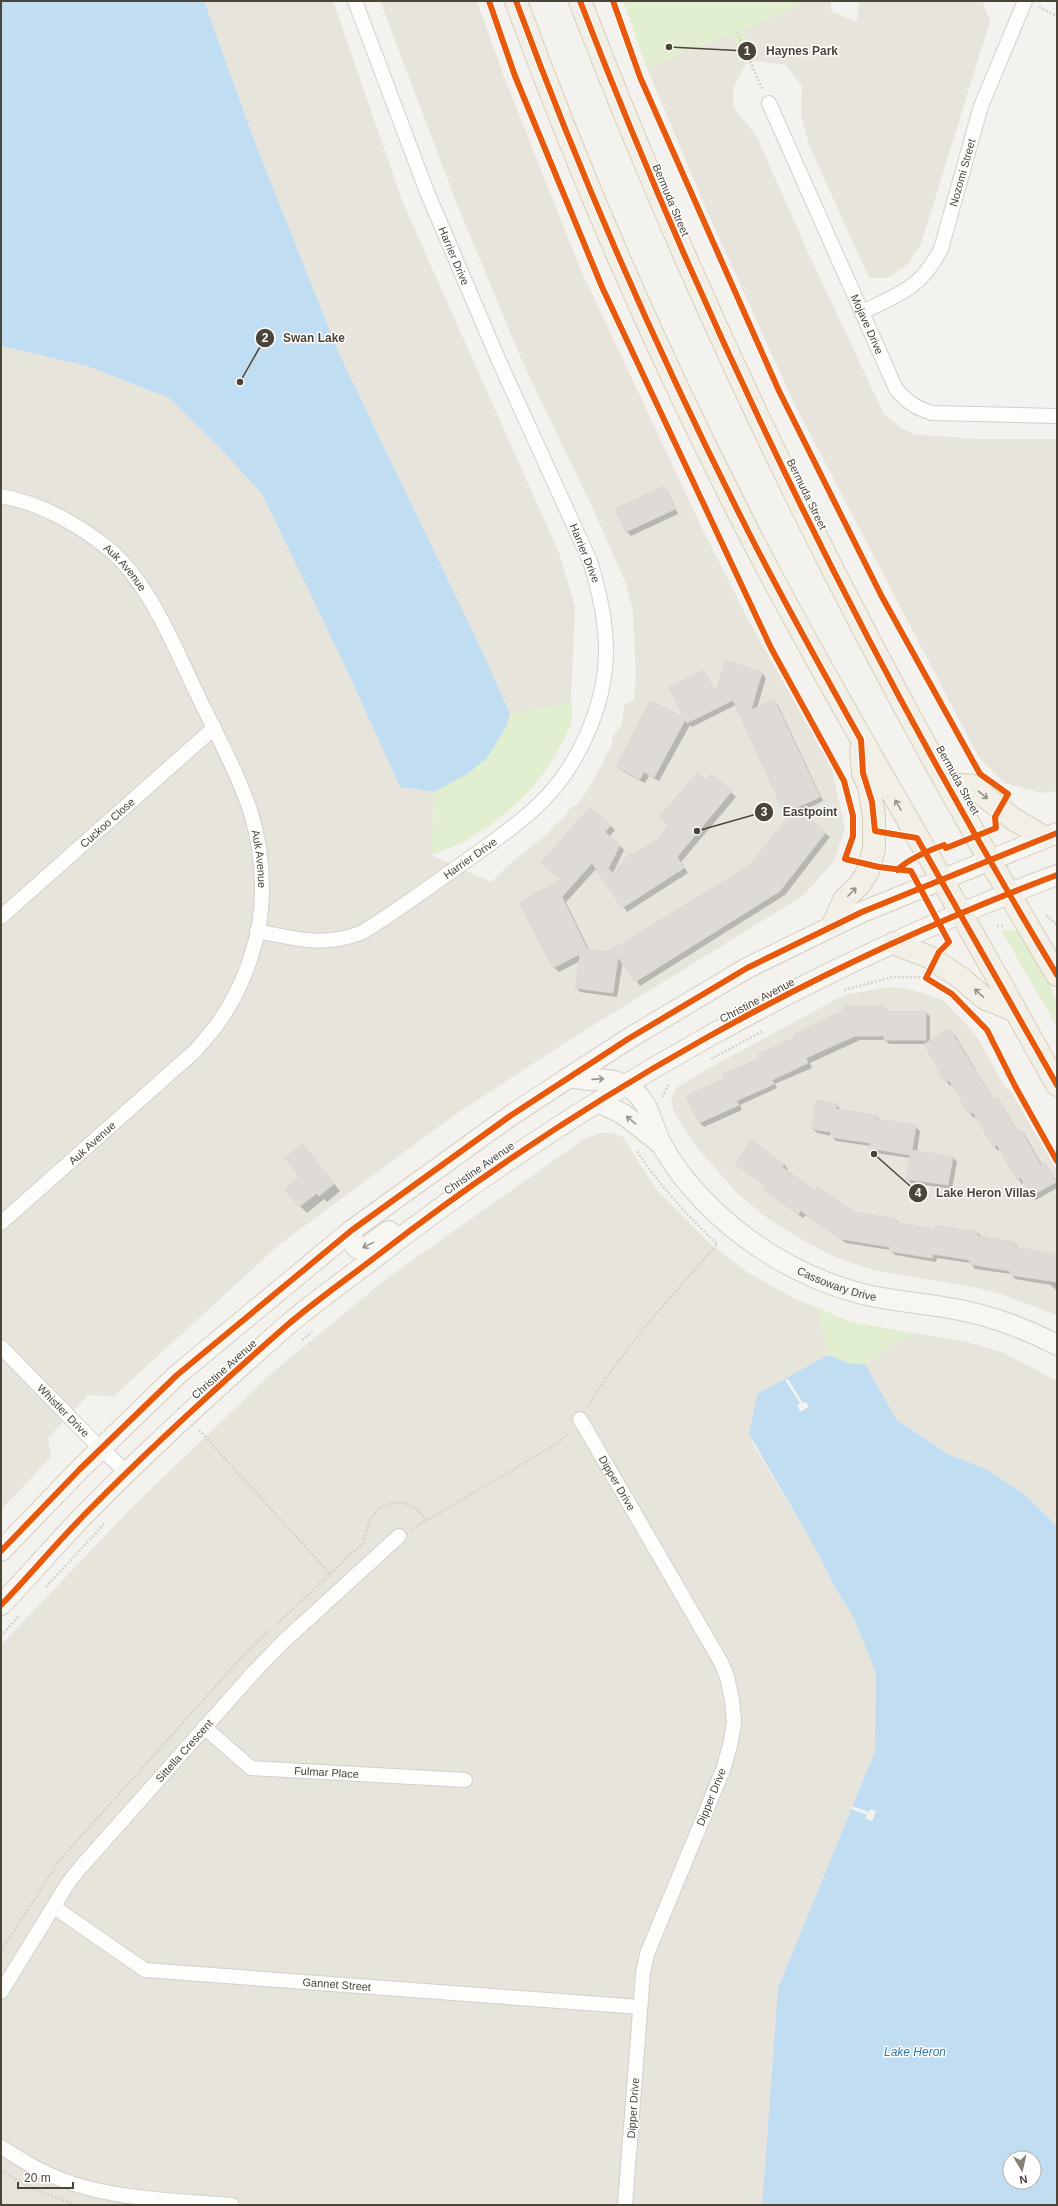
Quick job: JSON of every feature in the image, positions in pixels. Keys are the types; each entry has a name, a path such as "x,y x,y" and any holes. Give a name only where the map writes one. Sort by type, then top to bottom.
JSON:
{"main road":[{"path":"516,1 561,118 658,343 750,535 861,740 1057,1085"},
{"name":"Bermuda Street","path":"580,1 670,225 743,385 858,617 1008,893 1054,951"},
{"path":"833,925 844,900 860,884 868,871 874,850 874,816 870,794 863,773 861,740"},
{"path":"948,784 972,786 1013,819 1050,835"},
{"path":"894,943 930,969 961,978 984,998 1014,1010"}],"street":[{"name":"Harrier Drive","path":"257,931 317,942 341,940 361,933 487,846 535,808 561,780 583,741 595,712 603,680 606,651 604,621 599,590 590,561 499,361 427,192 355,1"},
{"name":"Nozomi Street","path":"862,312 906,291 927,274 934,263 941,249 981,106 1028,3"},
{"name":"Mojave Drive","path":"769,103 896,389 907,402 918,409 932,413 1057,416"},
{"name":"Auk Avenue","path":"1,496 38,506 67,521 110,550 142,588 161,620 214,728 250,810 257,836 262,865 262,889 261,913 247,968 235,996 221,1020 195,1051 1,1223"},
{"name":"Cuckoo Close","path":"1,917 214,728"},
{"path":"1,1551 101,1449 177,1376 352,1230 467,1146 569,1077 710,989 747,968 833,925 989,859 1050,835"},
{"name":"Christine Avenue","path":"1,1605 88,1511 127,1472 288,1325 439,1208 496,1167 626,1085 772,1003 894,943 960,913 1057,875"},
{"path":"569,1077 590,1080 605,1079 626,1085"},
{"name":"Cassowary Drive","path":"626,1085 640,1097 648,1109 661,1144 689,1185 703,1200 745,1237 782,1262 823,1280 870,1296 943,1307 986,1316 1026,1329 1057,1345"},
{"name":"Cassowary Drive","path":"598,1102 623,1114 661,1144"},
{"path":"352,1230 352,1242 357,1248 362,1248 368,1246 406,1219 439,1208"},
{"name":"Whistler Drive","path":"1,1347 101,1449 127,1472"},
{"name":"Dipper Drive","path":"580,1419 728,1677 734,1723 730,1746 723,1770 647,1954 640,2007 625,2205"},
{"name":"Sittella Crescent","path":"1,1992 54,1906 80,1868 204,1727 278,1647 399,1536"},
{"name":"Fulmar Place","path":"204,1727 250,1768 465,1780"},
{"name":"Gannet Street","path":"54,1906 145,1970 640,2007"},
{"path":"1,2147 47,2174 85,2187 163,2202 232,2205"}],"path":[{"path":"1028,3 1057,16"},
{"path":"737,32 769,103"},
{"path":"1042,910 1054,951"},
{"path":"837,992 892,977 930,969"},
{"path":"710,1060 764,1030"},
{"path":"660,1101 667,1085 673,1081"},
{"path":"399,1536 565,1438 580,1419 604,1380 651,1321 717,1244"},
{"path":"299,1342 317,1328"},
{"path":"204,1425 199,1430 342,1588"},
{"path":"44,1589 109,1519"},
{"path":"1,1636 23,1612"},
{"path":"1,2171 36,2190 76,2205"}],"shaded area":[{"path":"204,1 333,1 403,203 559,553 575,607 571,702 542,763 431,855 491,882 513,861 546,835 565,817 570,808 577,805 604,761 604,757 611,748 613,736 622,725 624,705 634,700 636,673 633,612 626,584 594,511 522,361 457,204 380,1 477,1 503,74 580,268 702,528 748,619 832,769 845,828 834,861 804,895 571,1039 456,1114 280,1244 114,1396 88,1395 48,1438 51,1457 1,1510 1,346 87,366 169,398 220,448 262,494 345,666 400,787 434,792 467,774 487,758 433,551 338,351 254,140"},
{"path":"623,1 831,1 831,11 857,22 859,1 982,1 990,21 921,244 907,265 887,278 869,278 809,145 801,115 802,87 786,65 756,61 746,64 733,88 733,106 757,137 811,259 884,414 901,428 914,434 973,439 1057,439 1057,791 1042,793 1004,783 978,756 793,401 707,211 647,68"},
{"path":"887,987 906,988 943,1000 976,1035 1005,1087 1011,1091 1057,1171 1057,1315 1001,1294 973,1287 888,1273 867,1268 837,1258 806,1242 770,1220 738,1194 693,1143 674,1112 671,1099 676,1088 704,1071 844,995"},
{"path":"601,1133 611,1133 622,1136 657,1190 708,1242 747,1272 793,1298 818,1308 828,1355 776,1385 752,1442 818,1553 835,1588 853,1616 876,1673 875,1751 778,1988 762,2205 1,2205 1,1645 133,1506 274,1371 386,1279 584,1139"},
{"path":"912,1333 959,1340 1002,1352 1057,1381 1057,1526 1023,1493 986,1469 948,1454 897,1420 865,1364"}],"green space":[{"path":"623,1 797,1 799,6 743,30 756,61 746,64 732,34 647,68"},
{"path":"571,702 572,719 567,734 550,764 523,797 489,826 451,847 431,855 434,792 467,774 506,727 510,714"},
{"path":"1001,930 1015,930 1018,932 1051,987 1057,1003 1057,1027"},
{"path":"818,1308 852,1322 912,1333 865,1364 849,1363 828,1355"}],"water":[{"path":"1,1 204,1 254,140 338,351 482,651 510,714 506,727 487,758 467,774 434,792 400,787 345,666 262,494 220,448 169,398 87,366 1,346"},
{"name":"Lake Heron","path":"828,1355 849,1363 865,1364 897,1420 948,1454 986,1469 1023,1493 1057,1526 1057,2205 762,2205 778,1988 875,1751 876,1673 853,1616 835,1588 818,1553 749,1434 757,1394"}],"pier":[{"path":"788,1379 803,1403 806,1402 809,1407 800,1412 797,1406 800,1403 785,1380"},
{"path":"852,1806 869,1812 870,1809 876,1811 872,1821 865,1818 867,1815 851,1809"}],"building":[{"path":"664,486 675,509 626,532 615,509"},
{"path":"726,661 762,672 751,710 774,699 820,797 796,808 826,832 780,891 635,982 618,957 613,993 575,988 580,954 553,968 519,902 561,880 541,863 590,807 611,825 605,832 620,845 608,869 614,873 630,853 632,855 657,840 669,825 659,817 697,773 706,780 711,774 732,791 677,857 684,868 622,908 592,863 562,897 587,949 608,952 749,866 787,819 733,700 687,723 685,720 654,778 644,772 640,779 616,767 650,701 684,718 669,687 704,670 715,694"},
{"path":"843,1006 885,1006 885,1011 926,1011 926,1040 884,1040 884,1036 855,1036 806,1058 808,1063 772,1080 774,1084 736,1101 739,1105 699,1123 686,1096 724,1079 722,1075 760,1058 758,1054 795,1037 794,1034 843,1011"},
{"path":"950,1029 993,1099 997,1097 1017,1132 1021,1130 1041,1165 1045,1163 1056,1182 1031,1196 1021,1178 1017,1180 997,1145 993,1147 973,1112 969,1114 949,1080 945,1082 924,1044"},
{"path":"816,1100 837,1104 836,1109 877,1115 876,1119 916,1125 912,1150 953,1157 948,1185 906,1179 910,1155 869,1148 870,1143 830,1137 831,1132 812,1129"},
{"path":"751,1140 784,1164 782,1167 815,1190 817,1186 854,1212 896,1219 896,1222 934,1229 935,1225 978,1232 977,1236 1015,1242 1015,1247 1056,1254 1057,1282 1010,1275 1010,1271 969,1264 970,1260 933,1254 932,1258 889,1251 890,1247 841,1239 801,1211 798,1214 763,1190 766,1186 735,1164"},
{"path":"303,1144 334,1184 319,1196 317,1193 299,1207 285,1189 300,1177 285,1158"}],"cycle path":[{"path":"489,1 515,76 602,287 771,648 844,781 853,816 853,836 845,859 879,867 911,871 949,942 939,952 926,978 952,994 987,1030 1015,1086 1057,1161"},
{"path":"516,1 568,137 655,338 717,470 763,561 861,740 863,773 872,802 875,831 917,838 1057,1085"},
{"path":"580,1 630,127 683,252 739,376 798,498 859,620 922,740 988,858 1057,975"},
{"path":"613,1 640,77 779,391 881,595 980,774 1008,794 995,817 996,828 946,848 944,845 925,852 913,858 897,870"},
{"path":"1,1551 80,1469 177,1375 352,1230 510,1116 628,1039 747,968 862,912 1057,833"},
{"path":"1,1605 90,1509 161,1439 285,1327 456,1197 536,1141 619,1089 703,1040 789,993 877,950 966,911 1057,875"}],"place":[{"name":"Haynes Park","path":"669,47"},
{"name":"Swan Lake","path":"240,382"},
{"name":"Eastpoint","path":"697,831"},
{"name":"Lake Heron Villas","path":"874,1154"}]}
